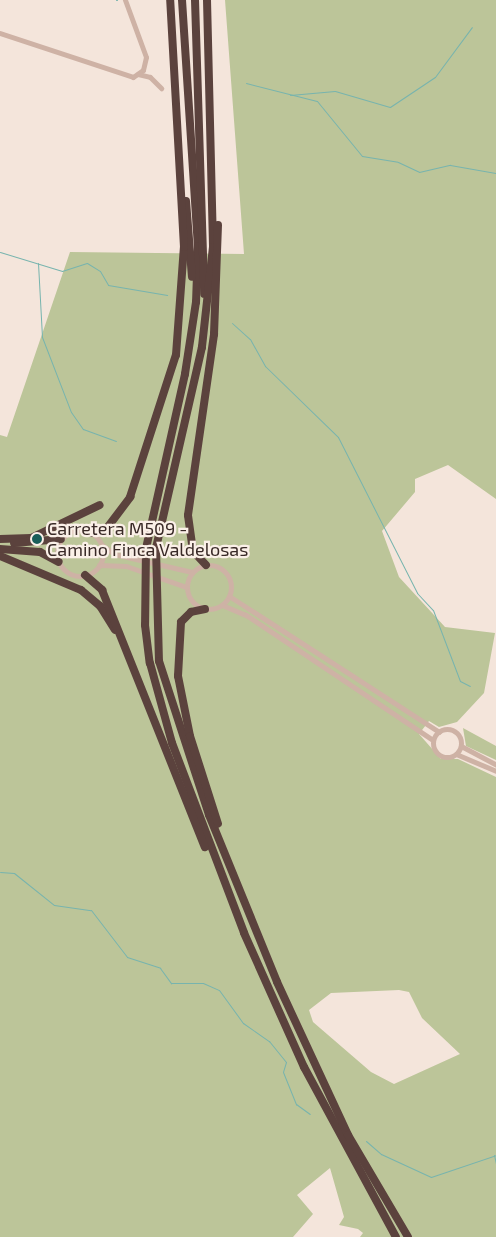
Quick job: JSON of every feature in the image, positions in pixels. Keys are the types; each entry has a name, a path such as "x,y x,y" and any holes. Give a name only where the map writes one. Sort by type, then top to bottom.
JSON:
{"highway":[{"path":"90,533 107,528 135,486 176,355 184,247 175,120 170,0"},
{"path":"182,0 198,246 192,333 152,508 143,584 145,625 158,699 244,934"},
{"path":"194,378 206,246 195,0"},
{"path":"206,565 193,550 188,515 219,279 207,0"},
{"path":"175,120 190,232 192,333"},
{"path":"212,150 213,247 202,347 160,519 155,623 173,714 251,920 348,1135 408,1237"},
{"path":"0,541 31,538 100,505"},
{"path":"0,541 37,544 61,539"},
{"path":"0,549 40,552 59,562"},
{"path":"0,556 92,598 127,648"},
{"path":"85,575 102,590 127,648 218,879 304,1067 396,1237"},
{"path":"205,609 187,615 180,628 181,700 251,920"}],"street":[{"path":"125,0 146,57 138,74"},
{"path":"0,33 118,75 138,74 150,77 161,88"},
{"path":"186,587 169,579 126,566 99,565 85,575 72,574 59,562 61,539 75,530 90,533 102,545 128,558 172,570 192,572 206,565 226,573 230,596 439,732 456,732 461,746 496,765"},
{"path":"99,565 102,545"},
{"path":"192,572 186,587 190,599 205,609 222,605 230,596"},
{"path":"222,605 246,615 434,740 440,755 456,754 496,771"},
{"path":"434,740 439,732"},
{"path":"456,754 461,746"}],"green space":[{"path":"225,0 496,0 496,499 448,465 415,479 415,492 382,531 399,577 445,627 495,633 484,693 457,722 439,727 429,721 419,734 441,759 458,759 496,777 496,1237 360,1237 363,1233 358,1229 339,1225 344,1217 330,1168 297,1195 313,1214 293,1237 0,1237 0,435 7,437 70,252 244,254","holes":["399,990 409,992 422,1018 460,1054 394,1084 371,1072 313,1022 309,1010 331,993"]},
{"path":"463,728 496,746 496,760 466,746"}],"waterway":[{"path":"290,95 335,91 390,107 435,77 472,27"},
{"path":"246,83 317,101 362,156 398,162 419,172 450,165 496,173"},
{"path":"0,252 62,271 87,263 100,271 108,285 167,295"},
{"path":"38,263 42,337 71,412 83,429 116,441"},
{"path":"232,323 250,339 265,366 338,437 417,593 433,610 460,681 470,686"},
{"path":"0,872 14,873 54,905 91,910 127,957 160,968 171,983 203,983 219,990 243,1023 269,1041 286,1062 283,1072 296,1104 310,1114"},
{"path":"366,1141 381,1154 431,1177 496,1155"},
{"path":"494,1155 496,1164"}],"place":[{"name":"Carretera M509 - Camino Finca Valdelosas","path":"37,539"}]}
